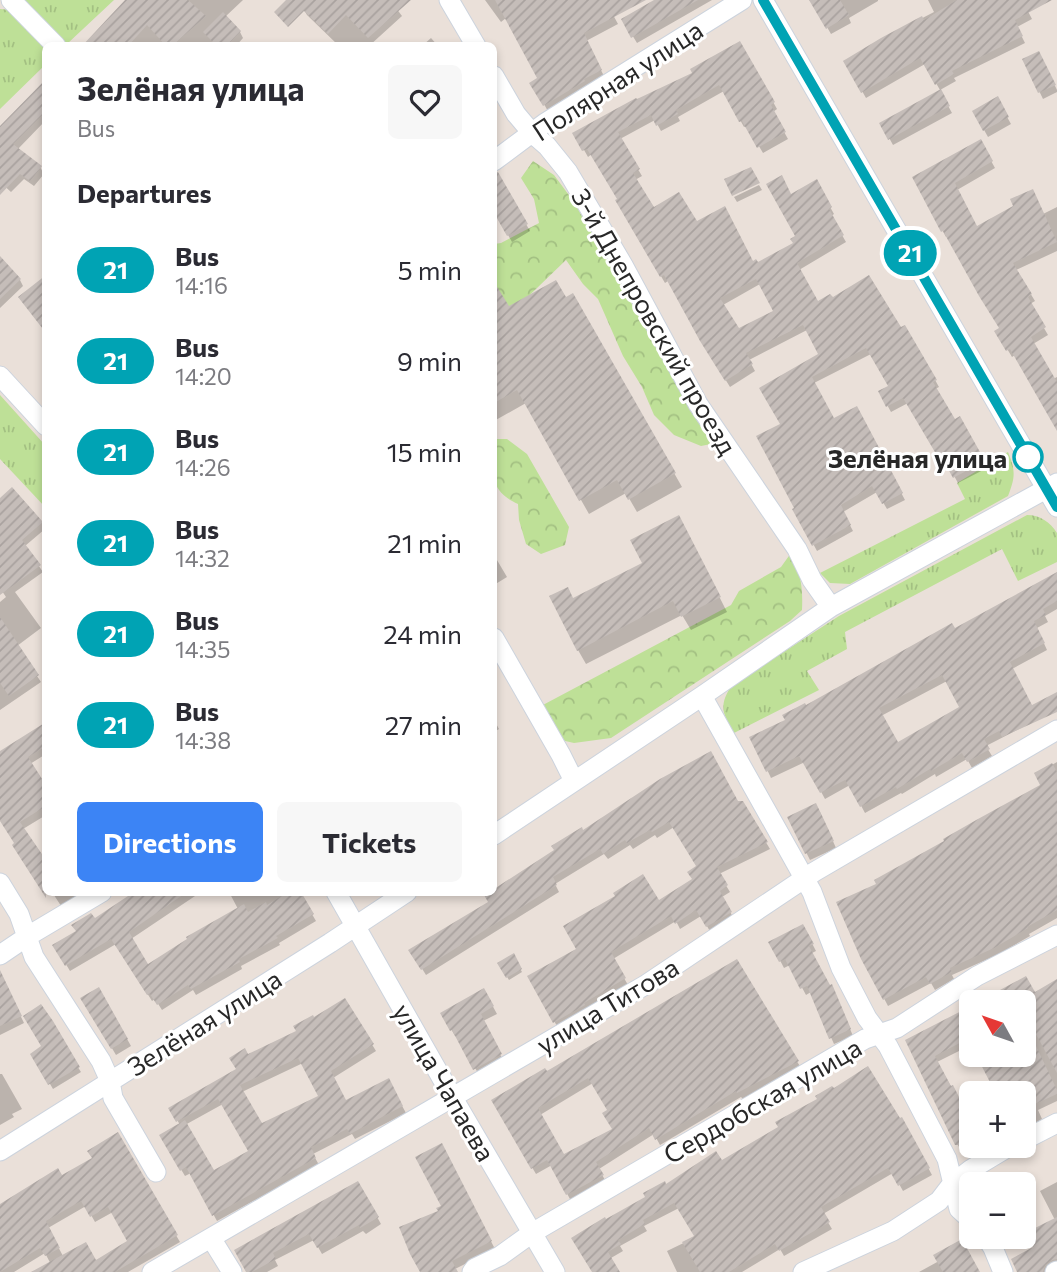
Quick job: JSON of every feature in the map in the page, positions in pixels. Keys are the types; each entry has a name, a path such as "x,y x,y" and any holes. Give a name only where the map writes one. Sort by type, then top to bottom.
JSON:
{"street":[{"path":"11,0 52,42"},
{"path":"449,0 474,42"},
{"name":"Полярная улица","path":"497,159 545,123 742,0"},
{"path":"763,0 1052,486 1057,507"},
{"name":"3-й Днепровский проезд","path":"497,81 516,114 568,172 623,265 698,404 797,549 812,580 831,607"},
{"path":"0,376 42,422"},
{"path":"497,833 831,607 1052,486"},
{"path":"497,643 574,781"},
{"path":"702,696 812,892 841,968 867,1018 888,1046 947,1159 959,1209"},
{"name":"улица Титова","path":"152,1272 647,984 814,872 1057,730"},
{"path":"0,883 19,914 34,957 101,1061 110,1081 113,1098 156,1171"},
{"path":"0,955 95,896"},
{"name":"улица Чапаева","path":"338,896 555,1272"},
{"name":"Зелёная улица","path":"0,1152 401,896"},
{"name":"Сердобская улица","path":"472,1272 532,1233 865,1039 897,1028 977,976 1057,935"},
{"path":"1036,1134 1057,1123"},
{"path":"803,1272 892,1231 939,1201 952,1184 990,1158"},
{"path":"211,1238 232,1272"},
{"path":"993,1249 1003,1272"}],"green space":[{"path":"21,0 114,0 69,42 65,42"},
{"path":"0,9 11,10 42,42 42,68 0,109"},
{"path":"533,161 554,175 574,202 693,412 707,423 711,444 701,446 674,435 654,415 642,387 623,356 598,299 566,260 505,319 497,316 497,244 539,223 534,199 521,178"},
{"path":"0,395 42,442 42,504 0,459"},
{"path":"497,439 507,439 527,454 569,527 565,545 541,554 526,544 519,520 518,504 497,486"},
{"path":"1008,452 1014,474 1008,496 850,584 830,583 820,573 965,499 957,483"},
{"path":"1027,515 1044,520 1057,533 1057,562 1018,581 1002,549 845,632 847,649 807,671 819,690 734,733 724,710 725,699 731,686 839,616"},
{"path":"791,553 802,587 802,610 790,621 611,738 574,743 561,740 541,706 731,605 739,591 781,567"}],"building":[{"path":"125,0 188,0 206,16 177,42 162,42 147,25 132,42 86,42"},
{"path":"286,0 411,0 368,38 346,15 328,34 304,11 288,27 274,12"},
{"path":"495,0 646,0 584,33 602,70 543,106 529,83 537,78"},
{"path":"654,0 698,0 631,38 621,19"},
{"path":"809,0 840,0 849,15 826,29"},
{"path":"957,0 1052,0 1015,20 1023,36 952,71 954,74 935,85 920,58 861,93 843,61 922,16 924,20"},
{"path":"223,12 241,31 230,42 213,42 203,32"},
{"path":"740,41 775,102 771,105 786,132 757,148 719,85 676,110 678,114 656,126 651,115 618,132 640,169 633,173 654,207 679,192 697,221 725,206 753,261 756,259 758,262 793,243 790,239 795,236 766,184 782,175 791,194 817,179 832,207 829,209 844,235 797,263 818,301 830,294 833,297 869,275 901,327 905,325 937,380 933,382 955,419 960,416 985,461 953,478 903,398 886,407 878,391 888,386 866,348 812,377 834,418 857,406 903,493 882,504 872,486 841,505 851,525 812,546 756,436 780,424 759,388 818,354 803,325 746,353 753,364 725,381 664,275 660,277 587,149 582,151 572,133 636,98 692,73 690,69","holes":["756,279 773,311 739,328 720,298"]},
{"path":"1039,51 1056,85 1038,93 1022,59"},
{"path":"42,83 42,115 13,144 42,166 30,181 20,174 0,195 0,126"},
{"path":"941,89 950,106 888,140 879,123"},
{"path":"998,96 1009,117 983,131 972,111"},
{"path":"981,139 993,161 955,183 977,226 1013,206 1010,199 1033,189 1057,242 1013,263 1032,294 1028,297 1046,327 1031,337 1057,382 1057,431 1010,349 1006,351 994,331 999,328 943,231 941,232 912,177"},
{"path":"751,167 760,183 732,196 724,179"},
{"path":"497,172 528,224 507,236 497,218"},
{"path":"0,256 21,279 0,299"},
{"path":"42,278 42,328 18,297"},
{"path":"556,280 566,297 573,293 676,473 628,500 617,480 579,501 517,390 497,401 497,287 509,306"},
{"path":"12,487 42,523 22,540 41,565 0,595 0,498"},
{"path":"679,515 721,597 681,617 673,601 577,651 549,596 568,587 573,598 642,563 630,540"},
{"path":"1057,572 1057,601 1043,609 1046,615 1034,621 1045,643 1010,662 1032,705 1057,692 1057,712 1002,737 999,731 984,739 990,749 967,762 962,753 860,807 845,780 820,793 799,756 766,772 749,737 785,720 782,715 805,703 806,705 952,623 955,628","holes":["942,675 959,707 898,742 879,708"]},
{"path":"0,617 39,675 9,696 0,683"},
{"path":"42,725 42,748 28,757 42,779 42,808 20,822 42,854 42,892 0,821 0,751"},
{"path":"711,751 738,801 743,801 768,842 717,867 728,885 720,891 732,912 706,927 696,910 675,924 671,916 611,952 626,978 553,1023 527,976 576,949 563,926 615,896 613,893 643,874 659,900 692,879 687,872 696,866 669,822 627,843 625,840 603,854 600,849 553,877 557,885 421,970 408,950 488,902 485,896 497,896 497,887 554,850 551,846 582,827 583,830 660,779"},
{"path":"1052,763 1057,772 1057,910 994,948 950,968 952,972 930,984 926,977 883,1000 861,959 836,902 876,884 874,880 1040,785 1034,773"},
{"path":"816,803 834,841 805,854 787,817"},
{"path":"128,896 181,896 129,932 148,964 187,939 186,937 244,904 248,912 282,896 303,896 314,914 239,959 240,962 191,989 188,985 157,1005 150,994 147,995 111,939 65,966 52,945 76,931 71,925 91,913 95,918"},
{"path":"803,924 814,944 809,946 830,985 832,984 851,1029 829,1039 807,986 800,989 785,959 779,962 768,942"},
{"path":"514,953 522,969 506,978 497,963"},
{"path":"737,959 799,1061 737,1093 736,1091 655,1140 649,1128 596,1162 604,1175 566,1195 547,1160 531,1169 491,1100 545,1068 547,1071","holes":["588,1078 607,1110 602,1113 612,1129 564,1154 538,1108"]},
{"path":"0,970 22,1016 0,1026"},
{"path":"1026,976 1034,990 1000,990"},
{"path":"1057,979 1057,1073 1036,1034 1036,991"},
{"path":"99,987 128,1039 111,1049 80,998"},
{"path":"484,988 494,1006 481,1014 502,1054 473,1070 440,1013"},
{"path":"345,998 374,1044 331,1071 346,1100 389,1078 403,1106 350,1134 347,1129 311,1147 316,1158 212,1216 186,1167 180,1171 159,1135 185,1120 214,1170 248,1151 218,1099 176,1122 168,1108 236,1069 229,1058 245,1048 248,1054 296,1031 293,1026 313,1015 314,1017","holes":["298,1058 318,1096 262,1123 240,1085"]},
{"path":"41,1004 80,1067 48,1085 30,1054 41,1046 23,1016"},
{"path":"959,1012 959,1043 935,1056 959,1097 959,1145 955,1145 905,1040"},
{"path":"1036,1046 1057,1094 1036,1104 1036,1081 989,1081 983,1068 1036,1068"},
{"path":"868,1066 900,1118 902,1117 930,1168 898,1186 888,1168 821,1207 830,1222 779,1251 775,1244 729,1272 700,1272 682,1242 694,1236 674,1203 643,1220 645,1224 618,1240 621,1244 608,1252 620,1272 592,1272 571,1238 645,1197 643,1193 665,1181 666,1184 716,1151 722,1160 778,1127 775,1122 817,1099 815,1096 832,1086 834,1088"},
{"path":"118,1132 178,1235 115,1272 31,1272 86,1242 96,1260 127,1241 108,1207 90,1217 81,1201 46,1221 60,1248 45,1256 40,1248 0,1272 0,1204 58,1168 62,1175 92,1158 87,1151"},
{"path":"442,1143 492,1241 452,1261 458,1272 420,1272 399,1227 438,1211 436,1208 441,1206 415,1157"},
{"path":"358,1181 379,1217 317,1248 309,1234 273,1253 276,1259 252,1272 246,1272 234,1250"},
{"path":"1057,1217 1057,1259 1045,1265 1043,1272 1017,1272 1011,1259 1029,1249 1036,1249 1036,1228"},
{"path":"959,1241 959,1249 967,1249 980,1272 943,1272 933,1255"}],"bus line":[{"name":"21","path":"763,0 1057,507"}],"place":[{"name":"Зелёная улица","path":"1028,457"}]}
